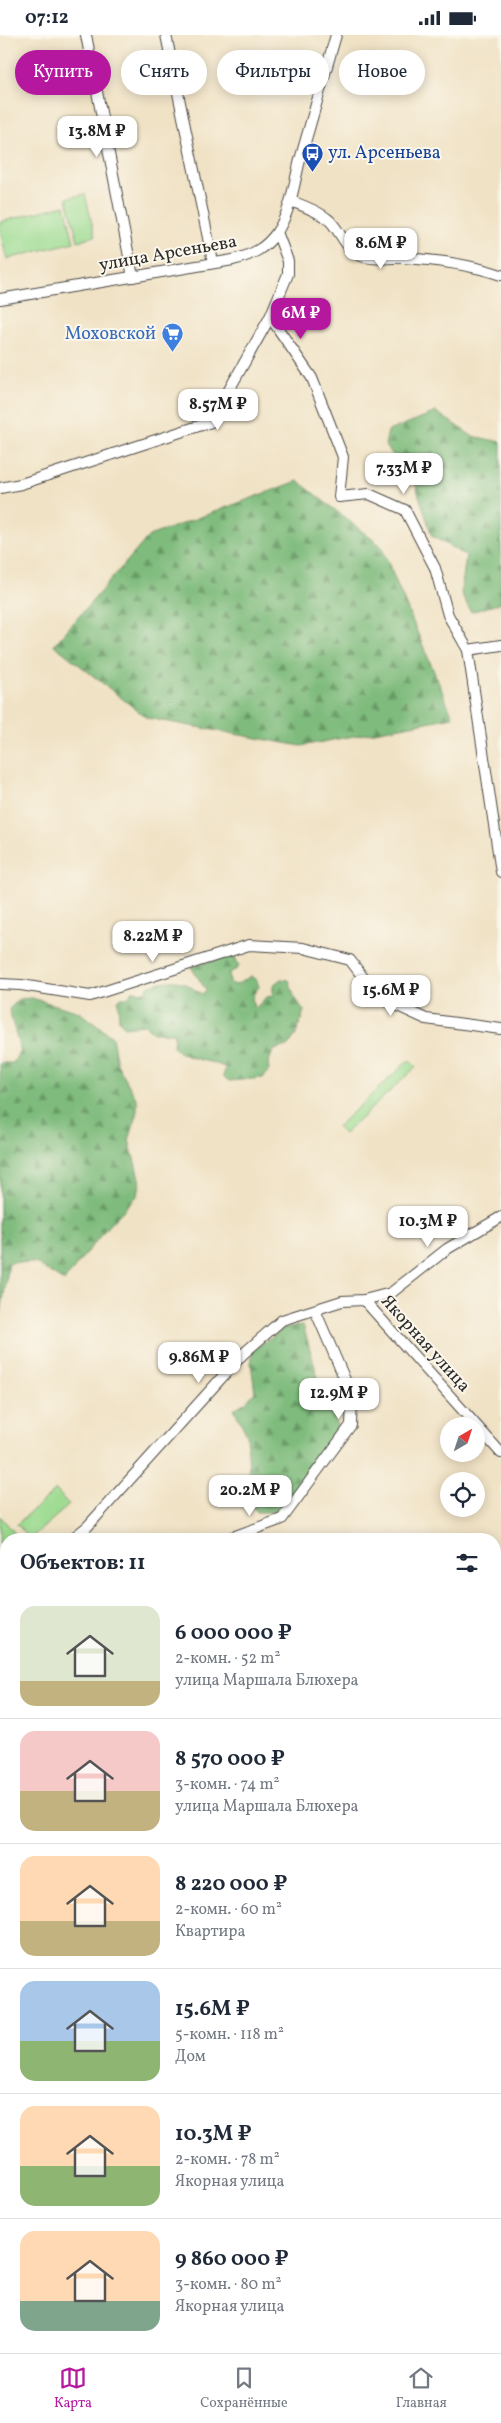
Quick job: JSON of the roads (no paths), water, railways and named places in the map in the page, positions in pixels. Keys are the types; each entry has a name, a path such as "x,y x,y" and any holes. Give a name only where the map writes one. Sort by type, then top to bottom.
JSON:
{"street":[{"path":"86,35 134,277"},
{"path":"166,35 213,262"},
{"name":"улица Арсеньева","path":"0,299 251,255 265,246 276,232 291,201 298,169 336,35"},
{"path":"291,201 315,211 329,220 348,247 359,255 368,258 400,257 450,261 501,275"},
{"path":"0,488 21,484 211,421 270,317 288,274 288,261 276,232"},
{"path":"270,317 312,378 344,457 339,497 369,494 405,510 434,568 448,615 468,650 501,872"},
{"path":"468,650 501,645"},
{"path":"0,984 21,985 90,996 249,945 303,947 350,960 378,997 426,1019 501,1029"},
{"path":"364,1300 391,1293 447,1249 501,1217"},
{"name":"Якорная улица","path":"80,1533 243,1354 282,1320 342,1301 364,1300 501,1453"},
{"path":"244,1533 282,1519 351,1425 352,1395 314,1310"}],"place":[{"name":"ул. Арсеньева","path":"312,172"},
{"name":"Моховской","path":"172,353"}]}
